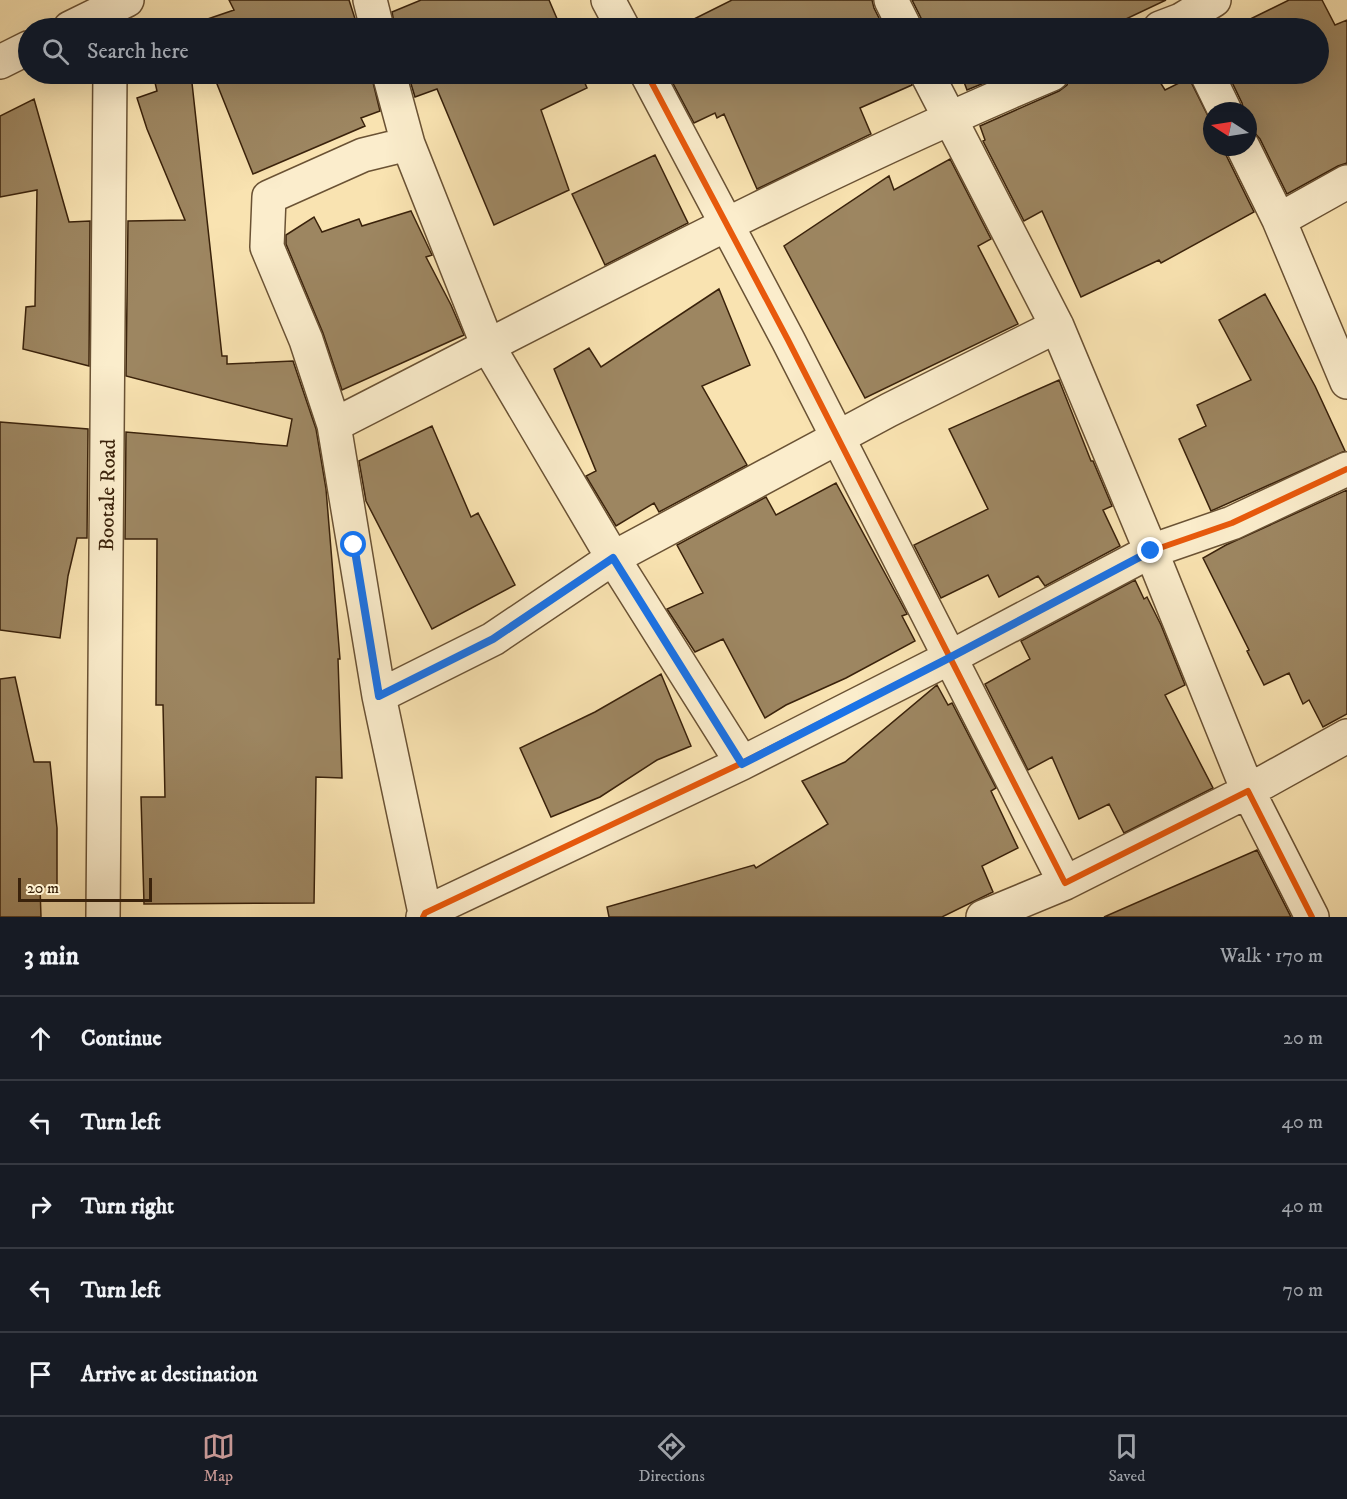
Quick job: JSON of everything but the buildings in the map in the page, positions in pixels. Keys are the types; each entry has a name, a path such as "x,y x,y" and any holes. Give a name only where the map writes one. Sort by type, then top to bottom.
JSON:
{"street":[{"path":"370,0 374,18"},
{"path":"891,0 900,18"},
{"path":"1176,18 1214,0"},
{"path":"94,18 115,9"},
{"path":"0,62 18,53"},
{"name":"Bootale Road","path":"103,917 110,84"},
{"path":"392,84 408,144 488,346 613,558 742,764"},
{"path":"651,84 788,340 1065,883"},
{"path":"932,84 1057,326 1248,791 1312,917"},
{"path":"334,425 726,225 949,117 1028,84"},
{"path":"1212,84 1221,102"},
{"path":"408,144 363,155 269,197 267,247 306,340 334,425 379,696 424,915 742,764 1151,551 1232,523 1347,469"},
{"path":"1247,156 1278,220 1347,382"},
{"path":"1278,220 1347,182"},
{"path":"379,696 493,639 613,558 889,410 1057,326"},
{"path":"982,917 1065,883 1248,791 1347,736"}],"cycle path":[{"path":"652,84 788,340 1065,883 1248,791 1312,917"},
{"path":"423,917 425,913 742,763 949,658 1151,551 1232,523 1347,469"}],"route":[{"path":"354,545 379,696 493,639 613,558 742,764 1151,551"}]}
